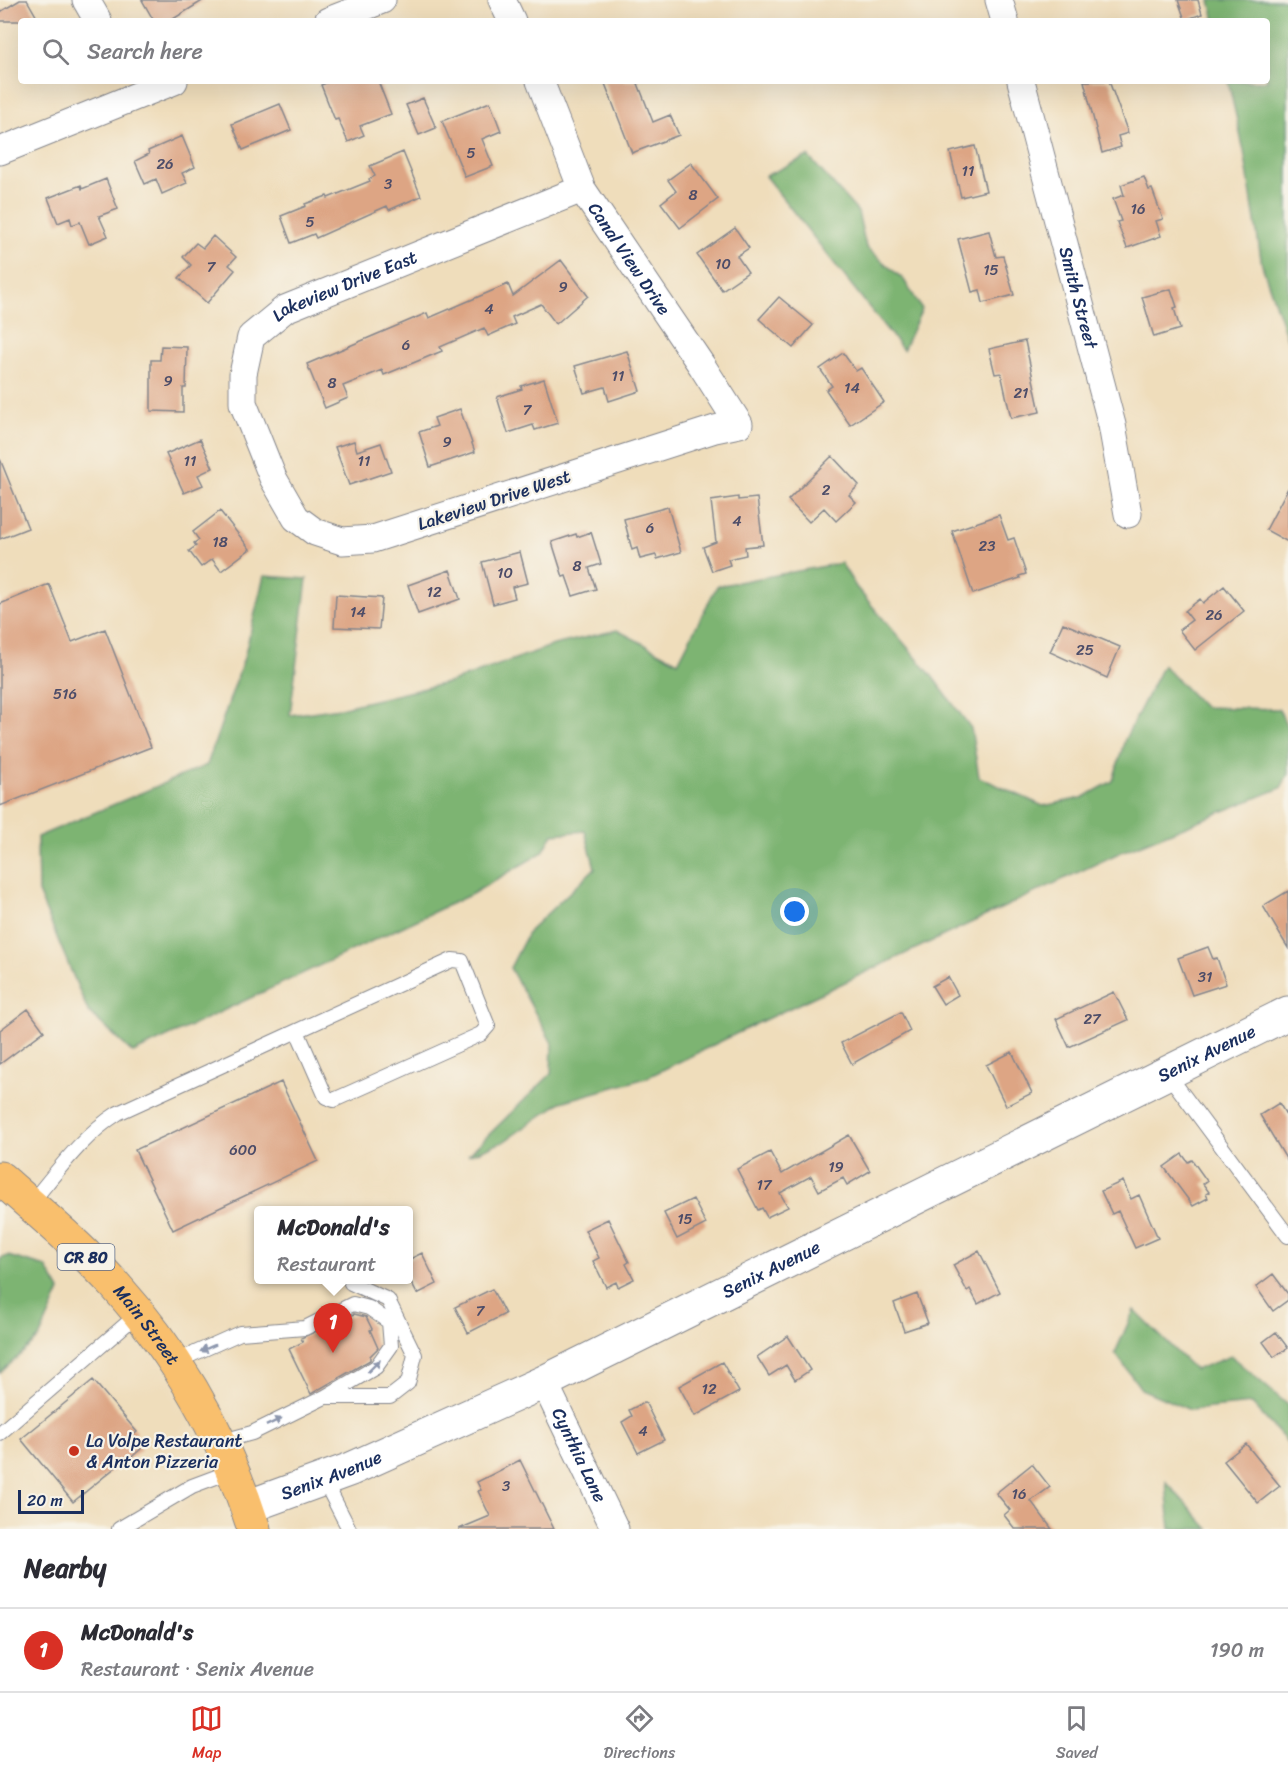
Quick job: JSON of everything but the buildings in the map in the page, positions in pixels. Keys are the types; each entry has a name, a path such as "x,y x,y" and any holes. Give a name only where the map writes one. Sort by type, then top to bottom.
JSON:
{"main road":[{"name":"Main Street","path":"0,1178 112,1282 139,1313 192,1389 226,1456 251,1518"}],"street":[{"path":"86,0 96,18"},
{"path":"336,18 382,0"},
{"path":"502,0 511,18"},
{"path":"999,0 1004,18"},
{"path":"0,151 137,87 156,84"},
{"name":"Canal View Drive","path":"541,84 582,189 739,424"},
{"name":"Smith Street","path":"1022,84 1112,425 1128,514"},
{"name":"Lakeview Drive East","path":"273,478 243,403 243,374 251,337 285,309 582,189"},
{"name":"Lakeview Drive West","path":"273,478 296,518 315,532 342,541 373,539 715,429 739,424"},
{"name":"Senix Avenue","path":"251,1518 324,1480 544,1382 1288,1013"},
{"name":"Cynthia Lane","path":"544,1382 615,1529"}],"lane":[{"path":"30,1204 104,1121 128,1108 452,960 462,961 488,1026 481,1034 334,1100 326,1097 297,1031"},
{"path":"1167,1073 1288,1236"},
{"path":"325,1397 390,1396 408,1383 415,1355 387,1300 353,1284"},
{"path":"119,1529 192,1486 252,1433 325,1397 376,1367 391,1346 389,1322 369,1308 353,1304 305,1328 240,1333 175,1362"},
{"path":"0,1433 139,1313"},
{"path":"324,1480 349,1529"}],"green space":[{"path":"1210,0 1288,0 1288,341 1262,265 1244,151 1229,84 1270,84 1270,18 1214,18"},
{"path":"808,156 858,212 866,247 904,280 922,309 903,350 765,176"},
{"path":"841,563 856,587 932,676 971,728 979,777 1043,806 1082,798 1113,781 1125,739 1163,665 1204,707 1279,709 1288,729 1288,774 1281,788 1119,853 646,1078 561,1102 503,1142 468,1155 551,1074 552,1043 510,968 529,931 595,868 585,831 553,834 543,852 472,894 133,1053 88,1011 38,892 37,837 207,765 244,658 264,576 307,579 290,715 340,708 451,682 554,645 617,630 678,662 717,586"},
{"path":"8,1256 46,1267 60,1291 39,1338 0,1373 0,1259"},
{"path":"1134,1310 1195,1370 1231,1356 1288,1405 1288,1443 1252,1404 1190,1410 1141,1389 1115,1353"},
{"path":"1166,1482 1209,1529 1170,1529"}],"place":[{"name":"McDonald's","path":"333,1353"},
{"name":"La Volpe Restaurant & Anton Pizzeria","path":"74,1451"}]}
